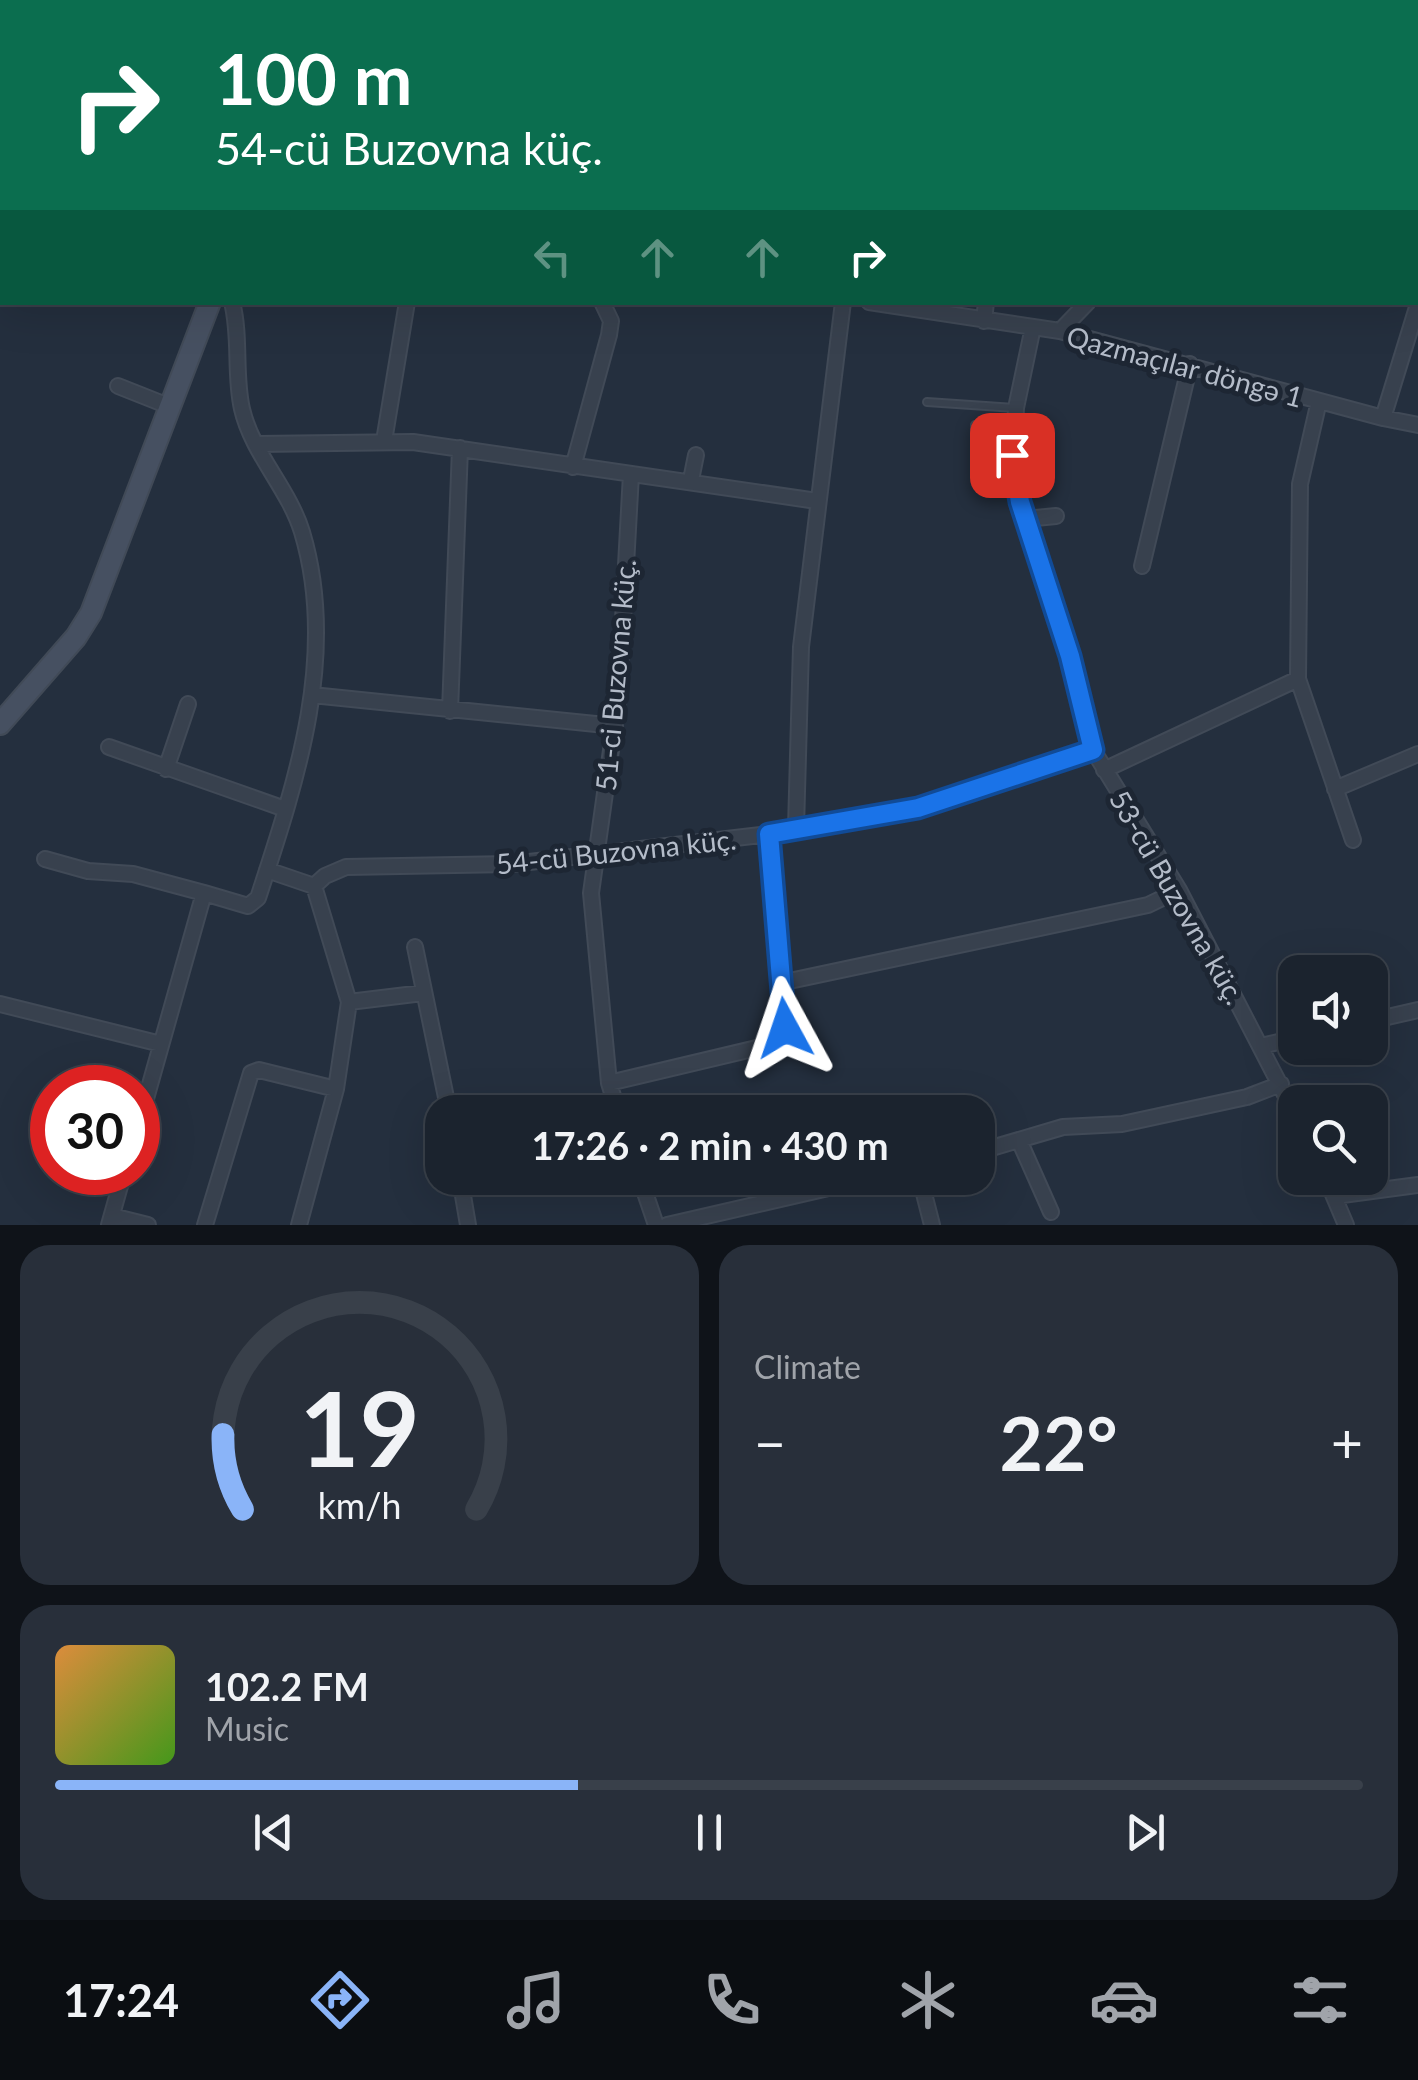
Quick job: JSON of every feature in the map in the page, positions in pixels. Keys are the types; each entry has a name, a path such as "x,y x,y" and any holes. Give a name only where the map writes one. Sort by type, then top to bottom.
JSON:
{"street":[{"path":"0,724 83,627 209,305"},
{"path":"45,859 88,871 133,874 254,904 267,870 301,761 312,695 314,610 309,562 297,517 242,409 232,305"},
{"path":"384,441 407,305"},
{"path":"573,466 610,335 611,320 604,305"},
{"path":"796,828 801,646 843,305"},
{"name":"Qazmaçılar döngə 1","path":"886,305 1060,332 1418,425"},
{"path":"984,322 986,305"},
{"path":"1060,332 1085,305"},
{"path":"1383,418 1418,305"},
{"name":"53-cü Buzovna küç.","path":"1033,327 1016,408 1012,459 1025,518 1070,656 1093,750 1180,890 1280,1084"},
{"path":"1142,566 1190,364"},
{"path":"118,386 170,407"},
{"path":"1319,401 1300,484 1298,679 1353,840"},
{"path":"258,444 384,441 460,448 817,501"},
{"path":"450,711 460,448"},
{"path":"691,480 696,456"},
{"name":"51-ci Buzovna küç.","path":"613,1095 591,922 615,726 631,474"},
{"path":"1025,518 1056,516"},
{"path":"1104,770 1298,679"},
{"path":"312,695 615,726"},
{"path":"166,769 188,704"},
{"path":"109,747 285,809"},
{"name":"54-cü Buzovna küç.","path":"314,886 346,867 512,864 769,834 918,808 1093,750"},
{"path":"1336,789 1418,754"},
{"path":"609,1083 779,1040 785,1028 769,834"},
{"path":"267,870 314,886 349,1002 336,1089 299,1225"},
{"path":"780,983 1148,906 1180,890"},
{"path":"155,1065 204,894"},
{"path":"415,948 445,1095"},
{"path":"349,1002 423,993"},
{"path":"0,1004 161,1044"},
{"path":"1388,1017 1418,1010"},
{"path":"1261,1046 1278,1042"},
{"path":"204,1225 251,1072 259,1070 336,1089"},
{"path":"995,1147 1073,1125 1122,1124 1247,1096 1280,1084"},
{"path":"1019,1140 1050,1212"},
{"path":"1346,1225 1335,1196 1418,1185"},
{"path":"118,1195 111,1220 148,1225"},
{"path":"463,1195 468,1225"},
{"path":"646,1195 656,1225"},
{"path":"667,1225 788,1195"},
{"path":"924,1195 932,1225"}],"lane":[{"path":"927,402 1016,408"},
{"path":"975,425 975,456 1012,459"}],"route":[{"path":"785,1028 769,834 918,808 1093,750 1070,656 1020,502 1012,455"}]}
